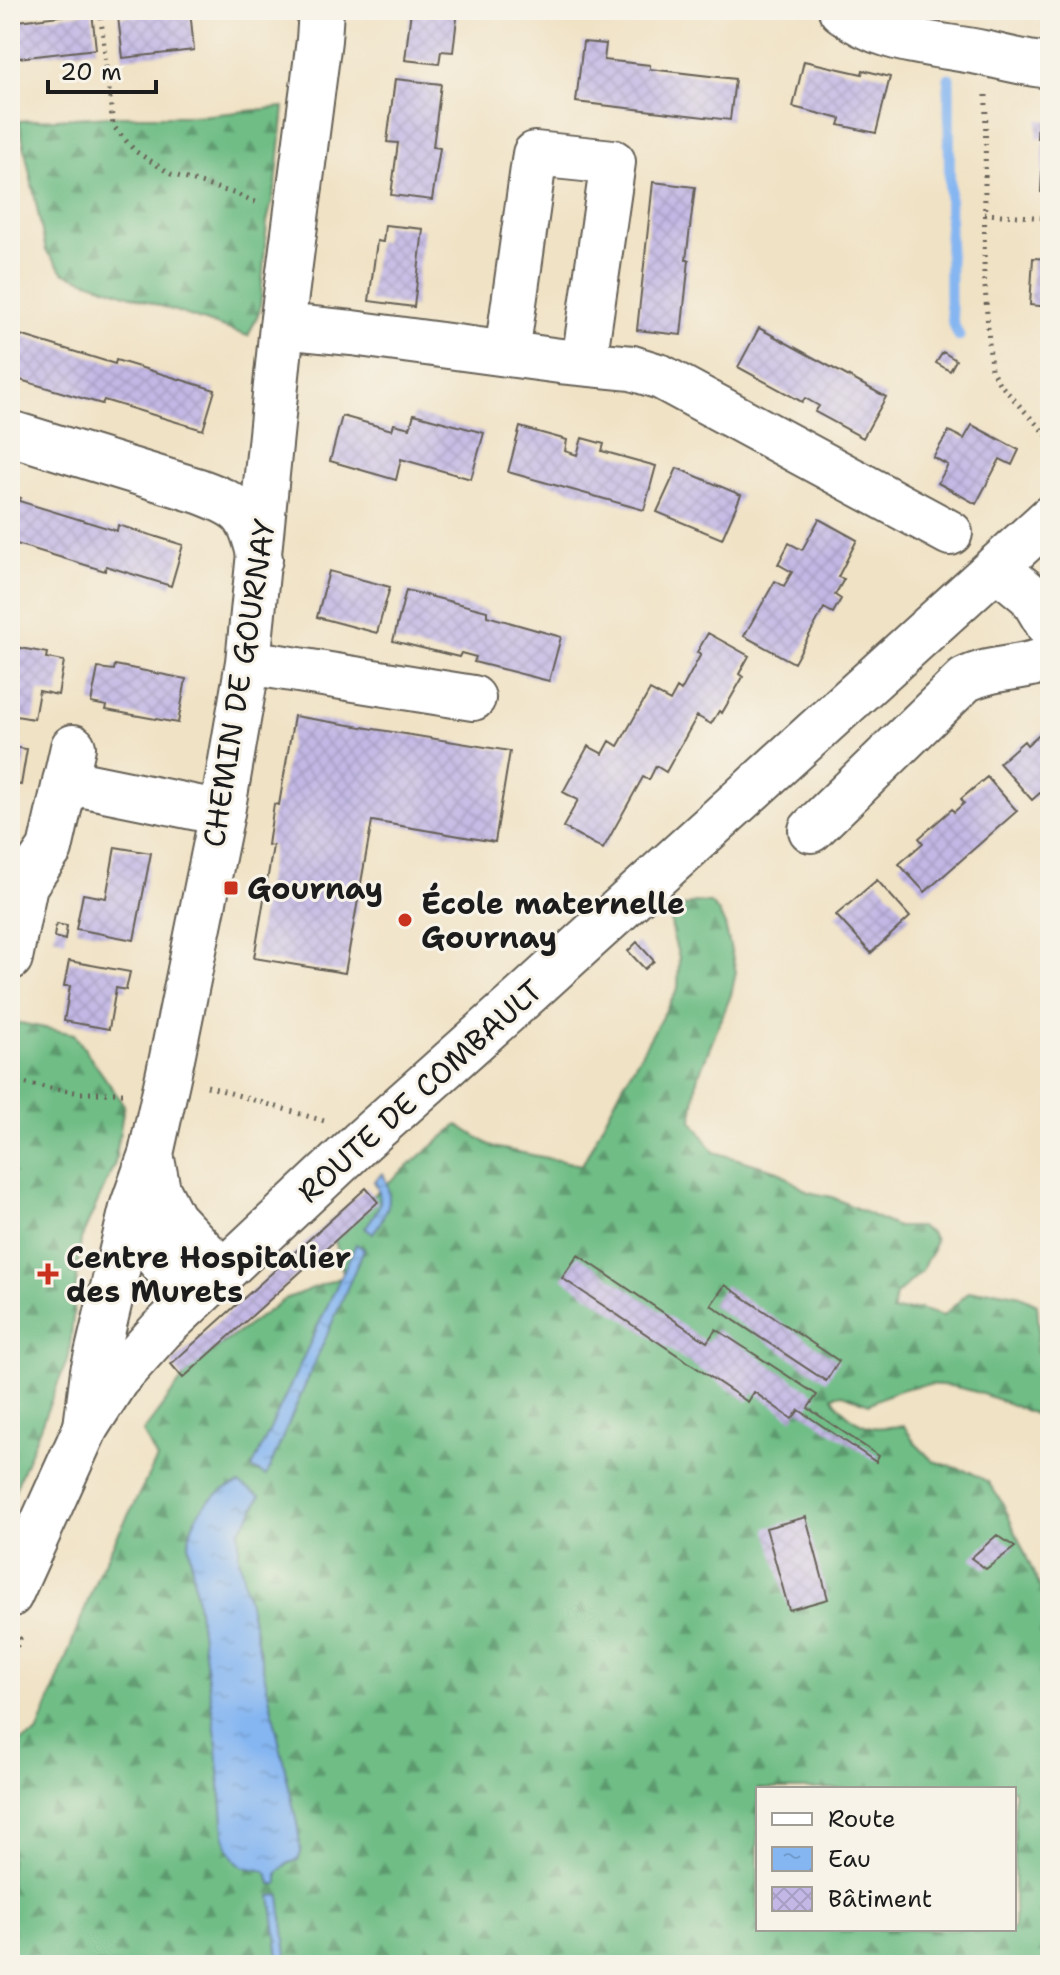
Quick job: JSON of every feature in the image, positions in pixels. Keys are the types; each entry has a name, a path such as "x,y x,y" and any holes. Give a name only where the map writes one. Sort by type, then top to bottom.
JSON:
{"street":[{"name":"CHEMIN DE GOURNAY","path":"86,1427 93,1371 132,1208 151,1154 222,813 248,662 282,326 321,10"},
{"path":"841,10 876,31 902,40 1050,66"},
{"path":"507,353 535,154 613,162 584,362"},
{"path":"282,326 632,368 661,377 950,533"},
{"path":"10,433 225,501 243,514 254,529 260,559"},
{"name":"CHEMIN DE GOURNAY","path":"199,491 234,479 254,467 270,446"},
{"name":"ROUTE DE COMBAULT","path":"10,1595 86,1427 116,1380 142,1350 360,1143 1050,518"},
{"path":"996,567 1031,596 1050,628"},
{"path":"811,830 965,680 988,671 1021,667 1050,658"},
{"path":"248,662 473,698"},
{"path":"10,958 25,885 50,849 69,764 222,813"},
{"name":"CHEMIN DE GOURNAY","path":"151,1154 158,1190 207,1285"},
{"path":"132,1208 142,1239 207,1285"}],"path":[{"path":"100,10 113,126 135,151 171,174 236,194 296,219"},
{"path":"985,54 984,273 991,369 999,383 1050,439"},
{"path":"984,214 1050,218"},
{"path":"10,1081 80,1093 138,1093 165,1086 336,1125 360,1143"},
{"path":"10,1630 20,1639 10,1661"}],"green space":[{"path":"284,107 276,185 267,222 260,310 248,336 64,273 46,251 19,121 112,116 200,116"},
{"path":"694,902 710,903 725,925 736,972 731,995 697,1079 692,1120 714,1152 778,1171 808,1192 832,1197 897,1227 920,1227 931,1233 935,1240 933,1250 922,1271 896,1295 892,1312 919,1309 943,1316 969,1292 994,1290 1016,1294 1037,1304 1039,1328 1036,1351 1050,1364 1050,1420 970,1390 938,1385 909,1388 869,1404 843,1394 832,1396 854,1420 876,1428 904,1426 933,1461 970,1472 988,1482 1003,1504 1050,1610 1050,1965 10,1965 10,1746 37,1734 99,1572 157,1459 143,1432 193,1365 285,1299 344,1276 332,1229 458,1125 493,1147 582,1165 678,989 679,958 671,921 681,908"},
{"name":"Centre Hospitalier des Murets","path":"20,1023 74,1034 124,1105 115,1163 81,1239 69,1356 10,1502 10,1025"}],"water":[{"path":"383,1173 389,1191 388,1205 373,1234 365,1228 379,1206 374,1181"},
{"path":"356,1244 364,1249 266,1476 252,1468"},
{"path":"239,1484 260,1496 239,1531 239,1558 301,1853 298,1860 278,1873 278,1884 271,1884 267,1873 239,1864 229,1850 224,1833 216,1736 189,1547 192,1526 203,1507 219,1493"},
{"path":"280,1895 288,1965 280,1965 271,1896"}],"building":[{"path":"190,10 194,50 123,58 118,17"},
{"path":"411,10 458,10 453,52 441,51 439,64 405,60"},
{"path":"92,12 96,49 10,59 10,22"},
{"path":"583,42 606,44 604,60 735,79 730,120 576,102"},
{"path":"804,61 890,77 876,133 839,125 841,119 793,107"},
{"path":"395,79 441,84 433,147 440,148 432,200 391,195 398,143 387,142"},
{"path":"1038,120 1050,121 1050,193 1041,192 1044,138 1037,138"},
{"path":"653,182 695,187 681,335 637,330"},
{"path":"385,225 423,229 414,307 369,301 377,241 383,242"},
{"path":"1033,258 1050,259 1050,307 1030,305"},
{"path":"759,328 886,397 863,438 815,412 819,406 805,398 802,402 738,367"},
{"path":"17,334 215,390 203,430 104,400 102,404 10,377 10,358"},
{"path":"943,352 956,360 950,371 936,363"},
{"path":"414,414 484,433 471,479 401,459 396,480 330,461 342,416 392,430 394,424 410,428"},
{"path":"972,425 1019,450 1012,465 1000,459 976,504 938,483 948,465 933,457 949,431 964,439"},
{"path":"520,427 567,440 565,451 577,455 582,438 604,444 602,451 656,466 644,510 508,472"},
{"path":"677,468 741,495 722,539 657,512"},
{"path":"10,494 21,498 19,501 117,531 118,525 183,545 171,586 106,566 105,571 10,542"},
{"path":"819,519 857,540 838,577 844,579 835,595 841,599 833,613 824,608 794,663 744,636 775,581 784,586 792,572 778,564 789,543 802,550"},
{"path":"329,571 390,587 377,633 317,617"},
{"path":"406,590 487,611 487,616 561,637 549,681 474,662 476,657 461,653 459,657 393,641"},
{"path":"708,633 749,656 739,674 743,677 722,713 719,711 711,724 697,716 666,772 656,766 649,780 643,777 603,849 563,827 578,800 563,792 588,746 603,754 610,741 618,746 650,690 670,701 677,688 681,691 701,654 697,652"},
{"path":"15,647 47,653 46,658 64,661 58,695 39,691 34,719 10,715 10,673"},
{"path":"115,665 186,679 178,723 106,710 107,706 91,703 98,668 114,670"},
{"path":"294,716 510,751 495,842 372,821 345,973 254,958 273,846 268,845 274,804 279,805"},
{"path":"1045,729 1050,735 1050,784 1032,800 999,763 1024,741 1027,745"},
{"path":"10,747 27,749 21,785 10,783"},
{"path":"987,777 1017,811 925,892 899,864 923,843 919,838 952,809 954,812 964,803 961,799"},
{"path":"115,847 151,853 134,940 76,929 83,894 106,898"},
{"path":"877,880 910,917 871,953 836,915"},
{"path":"56,924 67,926 65,940 54,937"},
{"path":"637,942 654,961 645,969 628,951"},
{"path":"69,961 130,972 126,990 116,988 109,1029 64,1021 70,986 64,986"},
{"path":"366,1188 378,1202 183,1378 171,1364"},
{"path":"578,1255 707,1342 716,1329 817,1395 808,1408 879,1456 876,1462 799,1410 792,1419 754,1392 748,1402 562,1278"},
{"path":"725,1285 839,1361 826,1381 711,1305"},
{"path":"806,1517 828,1599 789,1610 766,1528"},
{"path":"997,1535 1015,1547 986,1569 971,1558"}],"waterway":[{"path":"949,78 950,302 953,323 959,336"}],"place":[{"name":"Gournay","path":"231,888"},
{"name":"École maternelle Gournay","path":"405,920"},
{"name":"Centre Hospitalier des Murets","path":"48,1274"}]}
